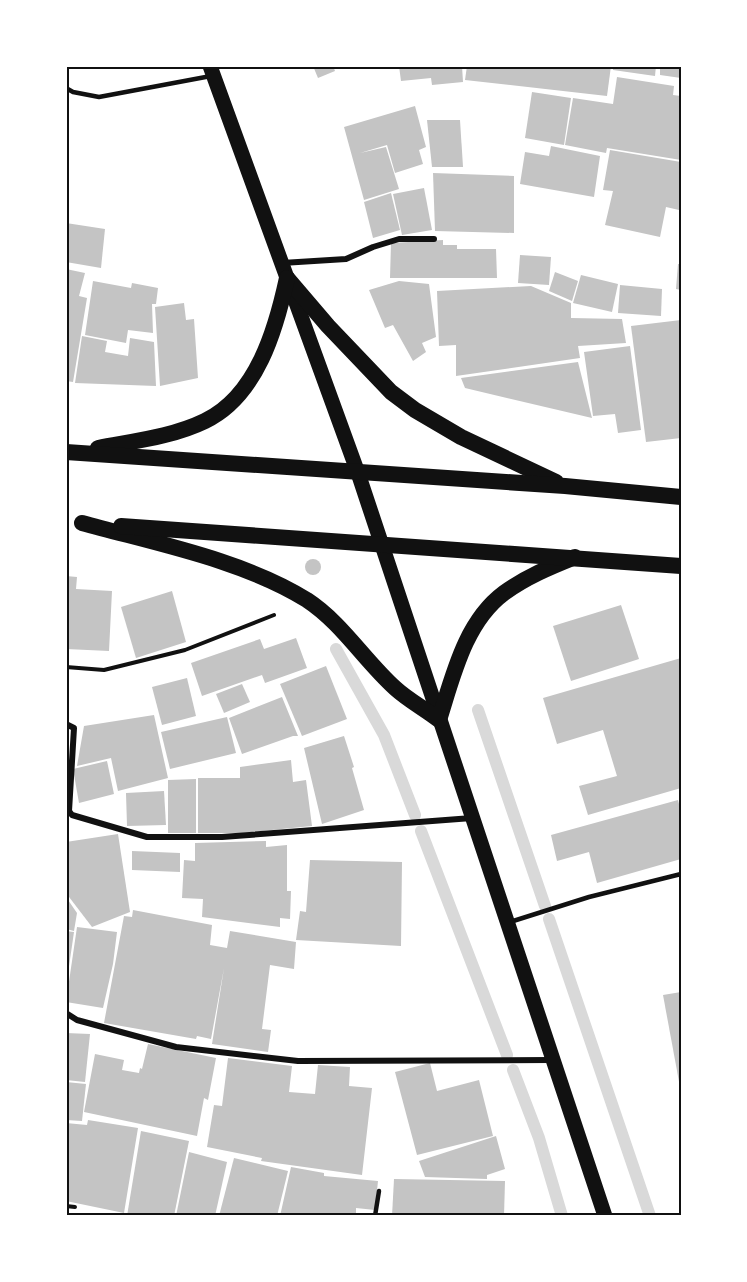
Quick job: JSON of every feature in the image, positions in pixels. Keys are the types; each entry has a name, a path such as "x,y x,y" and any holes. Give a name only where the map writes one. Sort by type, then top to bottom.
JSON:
{"highway":[{"path":"70,452 166,436 208,420 228,406 246,385 264,354 278,317 284,270"},
{"path":"284,270 328,326 391,392 406,404 461,437 566,486"},
{"path":"70,452 566,486 681,497"},
{"path":"74,523 681,566"},
{"path":"74,523 234,567 274,582 308,601 346,635 395,688 439,720 462,651 490,606 502,594 531,575 575,557"}],"main road":[{"path":"212,71 358,473 605,1216"}],"street":[{"path":"284,270 346,259 372,247 399,239 434,239"},
{"path":"66,724 74,728 69,811 72,815 147,837 222,837 473,818"},
{"path":"66,1013 77,1020 176,1047 298,1061 553,1060"}],"lane":[{"path":"66,88 99,97 212,71"},
{"path":"507,923 590,897 681,874"},
{"path":"375,1216 378,1191"}],"path":[{"path":"66,667 104,669 185,650 308,601"},
{"path":"66,1206 75,1207"}],"building":[{"path":"313,66 333,66 335,71 318,78"},
{"path":"399,66 462,66 463,82 432,85 431,78 401,81"},
{"path":"467,66 611,66 607,96 465,80"},
{"path":"613,66 656,66 655,76 613,70"},
{"path":"660,66 681,66 681,78 660,75"},
{"path":"617,77 674,86 673,95 681,96 681,160 607,148 606,153 565,145 573,98 613,104"},
{"path":"532,92 571,98 564,145 525,138"},
{"path":"415,106 426,147 419,150 423,164 395,173 387,145 360,153 386,147 399,189 364,200 344,127"},
{"path":"427,120 460,120 463,167 432,167"},
{"path":"551,146 600,156 594,197 520,184 525,152 549,156"},
{"path":"610,150 681,162 679,210 666,207 660,237 605,225 613,191 603,190"},
{"path":"433,173 514,176 514,233 435,231"},
{"path":"424,188 432,230 402,235 393,194"},
{"path":"391,193 400,230 373,238 364,202"},
{"path":"66,223 105,229 101,268 66,262"},
{"path":"443,240 443,245 457,245 457,249 496,249 497,278 390,278 391,243"},
{"path":"520,255 551,257 549,285 518,283"},
{"path":"678,264 681,264 681,290 676,289"},
{"path":"66,269 85,273 79,296 87,298 73,382 66,381"},
{"path":"555,272 578,281 572,301 549,291"},
{"path":"581,275 618,284 612,312 573,303"},
{"path":"93,281 131,288 132,283 158,288 156,304 152,304 153,333 128,330 126,343 85,335"},
{"path":"399,281 429,284 436,337 422,343 426,352 413,361 393,325 385,328 369,290"},
{"path":"620,285 662,289 661,316 618,313"},
{"path":"531,286 571,303 571,318 622,319 626,343 578,346 580,358 456,376 456,345 439,346 437,291"},
{"path":"184,303 186,320 194,319 198,378 160,386 155,307"},
{"path":"681,320 681,438 646,442 631,326"},
{"path":"82,336 107,341 105,352 128,356 130,338 154,342 156,386 75,383"},
{"path":"630,346 641,430 618,433 615,414 593,416 584,352"},
{"path":"578,362 592,418 465,388 461,378"},
{"path":"313,559 319,561 321,567 319,573 313,575 307,573 305,567 307,561"},
{"path":"66,576 77,577 76,589 112,591 109,651 66,649"},
{"path":"172,591 186,642 136,658 121,607"},
{"path":"621,605 639,659 571,681 553,626"},
{"path":"296,638 307,668 265,683 262,675 202,696 191,663 260,639 264,649"},
{"path":"681,658 681,788 588,815 579,786 617,776 603,730 557,744 543,698"},
{"path":"326,666 347,719 302,736 280,684"},
{"path":"187,678 196,716 162,725 152,687"},
{"path":"242,684 250,702 224,713 216,694"},
{"path":"282,697 298,736 242,754 229,718"},
{"path":"154,715 168,778 118,791 111,758 77,766 84,726"},
{"path":"227,717 236,753 170,769 161,732"},
{"path":"344,736 364,810 322,824 304,748"},
{"path":"291,760 293,782 306,780 312,826 242,833 198,833 198,778 240,778 240,767"},
{"path":"107,761 114,794 79,803 73,769"},
{"path":"196,779 196,833 168,833 168,780"},
{"path":"164,791 166,825 127,826 126,793"},
{"path":"678,800 681,812 681,859 597,883 589,852 557,861 551,835"},
{"path":"118,834 130,912 92,927 66,893 66,842"},
{"path":"266,841 266,847 287,845 287,891 291,891 290,919 280,918 280,927 202,917 203,899 182,898 184,860 195,861 195,843"},
{"path":"132,851 180,853 180,872 132,870"},
{"path":"310,860 402,862 401,946 296,940 300,911 306,912"},
{"path":"66,897 77,913 74,931 66,929"},
{"path":"133,910 212,925 210,945 227,948 230,931 296,942 294,969 270,965 262,1029 271,1030 268,1052 212,1044 224,968 211,1039 197,1036 196,1039 104,1023 124,916 132,917"},
{"path":"77,927 117,932 113,964 103,1008 66,1002"},
{"path":"66,931 74,932 66,975"},
{"path":"681,992 681,1087 680,1087 663,995"},
{"path":"66,1033 90,1034 85,1082 66,1080"},
{"path":"148,1044 216,1058 208,1100 204,1098 197,1136 84,1112 95,1054 124,1060 122,1070 139,1073"},
{"path":"228,1058 292,1066 289,1092 315,1094 318,1065 350,1067 349,1086 372,1088 362,1175 261,1161 262,1158 207,1147 214,1105 222,1106"},
{"path":"430,1063 437,1091 479,1080 493,1136 417,1155 395,1072"},
{"path":"66,1082 86,1084 82,1121 66,1120"},
{"path":"88,1120 138,1128 124,1213 66,1201 66,1123 87,1125"},
{"path":"141,1131 189,1141 174,1216 127,1216"},
{"path":"496,1136 505,1169 487,1175 487,1179 425,1177 419,1161"},
{"path":"189,1152 227,1162 215,1216 176,1216"},
{"path":"234,1158 288,1171 277,1216 219,1216"},
{"path":"291,1167 324,1173 324,1176 378,1181 375,1210 356,1208 356,1216 280,1216"},
{"path":"394,1179 505,1181 504,1216 392,1216"}],"waterway":[{"path":"336,649 384,735 415,815"},
{"path":"478,710 545,906"},
{"path":"421,831 507,1055"},
{"path":"549,919 650,1216"},
{"path":"513,1070 539,1138 562,1216"}]}
